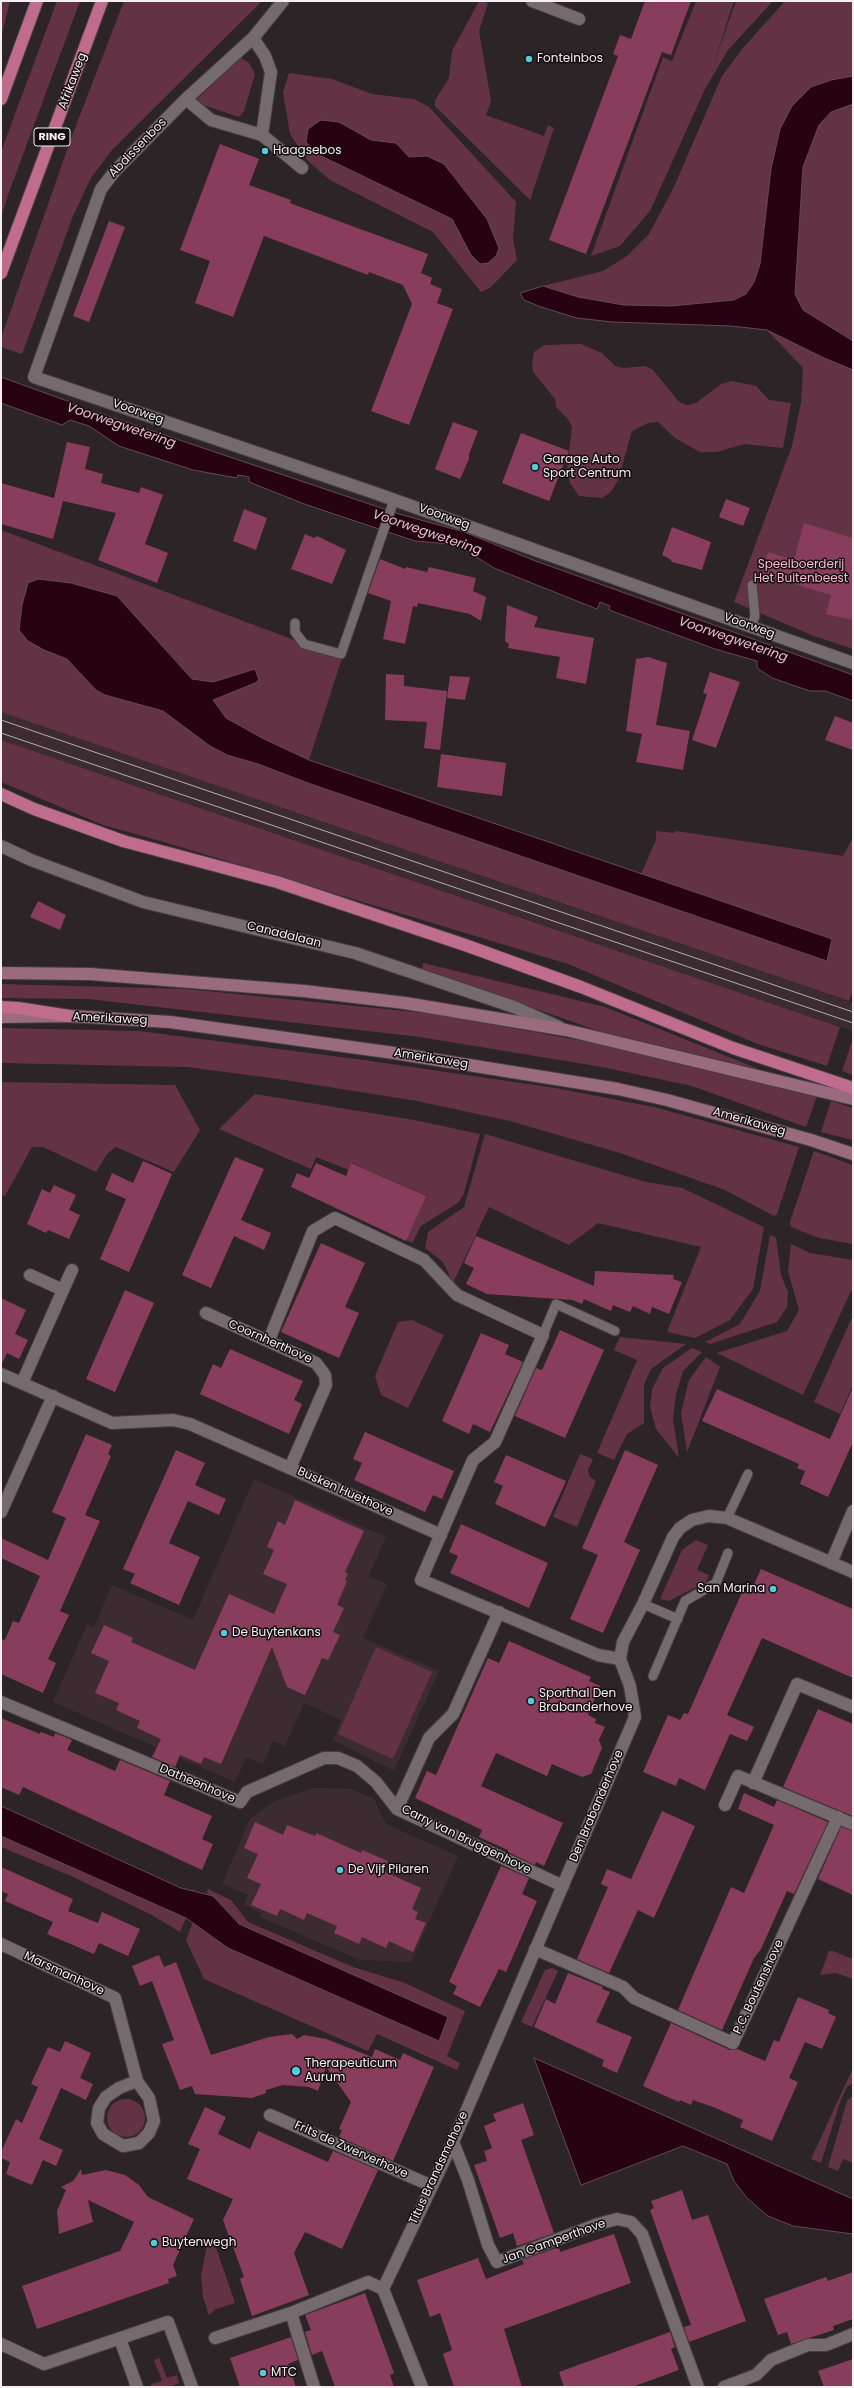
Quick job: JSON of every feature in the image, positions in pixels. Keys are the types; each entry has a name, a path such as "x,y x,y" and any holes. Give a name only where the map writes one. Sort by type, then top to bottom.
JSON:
{"main road":[{"path":"1,99 37,1"},
{"name":"Afrikaweg","path":"1,273 102,1"},
{"path":"1,794 34,809 123,842 277,882 465,945 581,987 733,1048 853,1088"},
{"path":"1,973 90,974 304,990 405,1003 566,1030 853,1099"},
{"path":"1,1007 18,1008 70,1016"},
{"name":"Amerikaweg","path":"1,1017 70,1016 170,1022 394,1053 618,1089 715,1112 853,1154"}],"street":[{"name":"Abdissenbos","path":"34,377 101,189 114,171 186,99 253,38 282,1"},
{"path":"532,1 579,19"},
{"path":"253,38 265,56 271,72 262,135"},
{"path":"186,99 211,120 262,135 302,168"},
{"name":"Voorweg","path":"34,377 394,500 853,663"},
{"name":"Canadalaan","path":"1,846 31,860 143,902 355,954 514,1007 566,1030"},
{"path":"269,1340 313,1231 335,1218 424,1260 457,1295 543,1334 495,1442 473,1460 421,1580 598,1655 620,1660 623,1642 643,1604 673,1537 680,1528 692,1520 709,1516 727,1518 853,1572"},
{"path":"22,1383 72,1270"},
{"path":"30,1274 63,1290"},
{"name":"Coornherthove","path":"206,1313 269,1340 316,1363 325,1375 326,1385 290,1468"},
{"name":"Busken Huethove","path":"1,1374 112,1423 173,1420 190,1424 441,1535"},
{"path":"1,1512 53,1396"},
{"path":"831,1563 853,1511"},
{"name":"Carry van Bruggenhove","path":"499,1612 453,1714 429,1738 397,1809 562,1886"},
{"name":"Den Brabanderhove","path":"535,1949 609,1782 635,1717 630,1686 620,1660"},
{"path":"753,1783 797,1684 853,1707"},
{"name":"Datheenhove","path":"1,1702 240,1802 247,1792 324,1758 338,1758 357,1766 376,1782 397,1809"},
{"path":"725,1805 738,1776 853,1824"},
{"name":"P.C. Boutenshove","path":"535,1949 623,1987 634,1998 733,2043 838,1817"},
{"name":"Marsmanhove","path":"1,1944 115,1998 137,2081 148,2098 154,2121 149,2132 139,2143 123,2146 103,2134 97,2123 99,2108 106,2097 119,2088 137,2081"},
{"name":"Titus Brandsmahove","path":"383,2289 453,2142 535,1949"},
{"name":"Frits de Zwerverhove","path":"270,2115 432,2186"},
{"name":"Jan Camperthove","path":"453,2142 468,2180 488,2245 496,2262 598,2224 617,2220 632,2222 642,2234 698,2387"},
{"path":"215,2338 291,2313 368,2282 383,2289 422,2387"},
{"path":"291,2313 314,2387"},
{"path":"1,2344 44,2364 168,2322 192,2387"},
{"path":"724,2387 756,2375 771,2360 808,2345 826,2345 853,2334"},
{"path":"120,2339 137,2387"}],"lane":[{"path":"295,623 295,632 304,644 341,654 394,500"},
{"path":"751,627 755,616 752,585"},
{"path":"543,1334 556,1304 615,1331"},
{"path":"727,1518 748,1474"},
{"path":"653,1676 685,1601 716,1583 728,1553"},
{"path":"643,1604 678,1619"}],"shaded area":[{"path":"1,712 853,1003 853,1031 1,740"},
{"name":"De Buytenkans","path":"254,1479 386,1537 369,1576 387,1584 363,1638 439,1671 394,1771 333,1740 341,1720 304,1703 285,1746 273,1741 263,1764 246,1757 235,1782 53,1702 87,1624 94,1627 112,1585 193,1620"},
{"name":"De Vijf Pilaren","path":"314,1788 351,1789 374,1799 386,1824 458,1856 411,1962 360,1960 260,1917 261,1913 244,1905 248,1895 222,1884 250,1818 277,1800"}],"green space":[{"path":"1,1 10,1 1,38"},
{"path":"57,1 80,1 8,195 1,218 1,152"},
{"path":"124,1 262,1 111,151 91,178 73,216 22,354 1,347 1,338 72,136"},
{"path":"479,1 488,3 479,31 491,101 486,115 544,136 548,125 554,128 530,200 435,106 435,100 449,78 452,51"},
{"path":"696,1 734,1 713,66 736,1 773,1 728,50 705,89 650,211 620,246 591,256 663,57 672,61"},
{"name":"Speelboerderij Het Buitenbeest","path":"785,1 853,1 853,649 814,636 734,602 792,446 801,403 803,368 767,330 755,282 746,294 734,300 671,306 624,305 578,297 543,286 603,271 627,256 649,234 673,189 722,76 743,48"},
{"path":"241,58 249,63 255,74 244,111 239,117 194,102"},
{"path":"289,73 332,79 372,94 414,99 429,107 516,202 513,239 517,260 490,288 481,292 433,232 330,180 308,161 290,134 283,92"},
{"path":"581,344 602,353 615,366 623,368 645,366 653,370 679,402 687,405 696,403 721,384 732,381 756,386 769,400 791,403 783,448 744,444 717,452 700,452 675,438 658,422 648,423 632,431 618,480 611,492 602,498 579,496 570,483 567,469 572,427 568,419 556,407 555,399 533,372 532,363 534,352 544,345"},
{"path":"1,530 342,658 309,760 264,739 226,718 213,700 255,683 255,669 213,682 192,679 117,596 71,583 38,579 44,650 67,659 96,690 105,695 163,711 227,755 258,764 308,783 826,961 832,939 641,874 656,840 656,831 674,833 676,831 843,856 853,837 853,990 849,1001 1,712"},
{"path":"1,740 840,1027 827,1066 755,1043 568,964 103,825 1,782"},
{"path":"423,963 605,1007 761,1070 599,1031 422,969"},
{"path":"1,984 186,989 435,1014 610,1046 817,1096 806,1127 692,1086 602,1067 420,1037 88,999 1,998"},
{"path":"1,1028 139,1031 364,1060 555,1088 654,1107 799,1147 777,1214 774,1216 725,1190 620,1153 510,1121 417,1101 278,1079 187,1067 1,1063"},
{"path":"853,1038 853,1075 842,1071"},
{"path":"1,1082 175,1085 200,1130 174,1172 116,1147 107,1154 96,1172 43,1147 32,1147 5,1196 1,1195"},
{"path":"255,1094 414,1120 480,1134 464,1193 459,1202 421,1226 412,1243 406,1240 410,1231 407,1230 426,1196 352,1163 349,1170 316,1157 311,1169 219,1129"},
{"path":"831,1101 853,1108 853,1140 821,1132"},
{"path":"485,1134 646,1182 682,1188 764,1227 753,1289 730,1320 695,1338 667,1332 701,1247 598,1223 569,1245 489,1207 453,1283 443,1262 425,1248 428,1232 464,1207"},
{"path":"814,1151 853,1165 853,1244 819,1238 791,1227 790,1222"},
{"path":"770,1235 776,1238 781,1275 788,1292 787,1307 777,1322 710,1344 705,1342 740,1324 760,1291"},
{"path":"791,1244 810,1253 853,1260 853,1291 851,1291 803,1395 717,1353 787,1331 799,1310 788,1271"},
{"path":"853,1315 853,1385 840,1414 814,1402"},
{"path":"412,1320 444,1335 408,1408 381,1395 375,1376 398,1322"},
{"path":"620,1337 686,1344 651,1369 644,1385 644,1423 627,1434 614,1460 597,1453 637,1360 614,1350"},
{"path":"692,1348 702,1352 683,1371 676,1394 673,1419 679,1458 656,1429 650,1407 652,1389 663,1368"},
{"path":"706,1357 720,1367 687,1452 681,1413 689,1380"},
{"path":"580,1454 593,1459 588,1470 590,1477 596,1481 577,1527 553,1517"},
{"path":"696,1540 708,1545 697,1570 709,1575 706,1582 669,1601 660,1599 682,1550"},
{"path":"376,1647 432,1672 393,1759 338,1734"},
{"path":"1,1836 186,1918 180,1932 152,1915 71,1876 1,1847"},
{"path":"208,1889 231,1900 248,1922 353,1967 405,1983 465,2011 447,2056 460,2063 457,2070 377,2034 368,2051 204,1979 186,1940 193,1922 228,1948 438,2041 448,2017 239,1924 213,1896 207,1893"},
{"path":"829,1951 833,1951 853,1959 853,1979 836,1973 820,1975"},
{"path":"552,1968 558,1971 532,2027 521,2022 545,1970"},
{"path":"853,2068 853,2083 847,2087 840,2102 821,2163 811,2159"},
{"path":"853,2095 853,2163 843,2159 838,2171 828,2167 847,2101"},
{"path":"122,2099 130,2099 140,2104 144,2111 144,2125 140,2132 130,2137 122,2137 112,2132 110,2129 107,2122 107,2114 112,2104 115,2102"},
{"path":"212,2236 235,2303 216,2309 209,2315 203,2297 201,2276 207,2245"},
{"path":"159,2358 167,2378 177,2375 179,2383 170,2387 152,2387 151,2384 162,2381 154,2360"}],"water":[{"path":"853,76 853,104 831,112 819,125 803,167 795,294 803,310 853,341 853,370 822,357 767,330 731,326 612,322 577,318 524,300 520,293 543,286 578,297 624,305 671,306 734,300 746,294 754,282 760,264 771,169 780,129 792,106 811,87 831,80"},
{"path":"321,120 339,122 371,140 396,143 409,157 427,156 444,164 487,219 499,248 496,256 488,263 480,264 471,255 452,219 317,154 306,142 308,129"},
{"name":"Voorwegwetering","path":"1,377 70,402 84,411 96,412 399,514 464,532 533,560 853,675 853,701 825,691 810,691 772,678 757,668 757,661 715,649 609,610 610,606 600,602 597,609 494,568 462,548 450,544 415,541 307,505 249,482 249,477 238,475 237,478 193,470 119,446 89,426 70,420 62,425 1,403"},
{"path":"38,579 71,583 117,596 192,679 213,682 255,669 259,680 255,683 213,700 226,718 264,739 309,760 832,939 827,961 308,783 258,764 227,755 210,746 163,711 105,695 96,690 67,659 44,650 28,641 19,630 22,605 28,583"},
{"path":"1,1806 181,1888 213,1896 239,1924 448,2017 439,2041 228,1948 186,1918 1,1836"},
{"path":"534,2058 853,2199 853,2234 793,2226 768,2216 747,2198 734,2181 727,2164 683,2146 581,2185"}],"building":[{"path":"645,1 691,1 671,55 662,52 586,254 549,240 618,56 613,54 620,35 631,39"},
{"path":"220,144 259,159 249,185 291,200 290,203 295,205 428,254 421,273 432,278 430,284 442,289 437,303 453,309 409,425 371,411 412,304 403,285 369,272 368,275 264,236 233,317 195,303 210,261 180,250"},
{"path":"109,221 125,227 89,322 73,316"},
{"path":"453,422 478,431 469,454 469,459 460,479 435,469"},
{"name":"Garage Auto Sport Centrum","path":"521,433 569,451 549,501 502,483"},
{"path":"67,442 90,447 85,469 103,474 101,483 139,493 141,487 163,495 145,544 168,553 157,583 98,560 116,513 63,501 53,539 1,524 1,483 54,498"},
{"path":"726,499 750,508 743,526 719,517"},
{"path":"244,509 267,518 256,550 233,541"},
{"path":"804,523 853,538 853,620 826,614 831,595 762,574 768,552 794,560"},
{"path":"672,527 711,542 702,570 672,562 670,559 662,555"},
{"path":"305,534 314,538 317,536 346,550 332,584 291,569"},
{"path":"380,559 405,569 406,567 427,572 429,567 476,578 473,591 486,597 481,621 470,614 418,603 417,607 413,606 405,644 383,639 391,601 368,593"},
{"path":"507,605 538,617 534,627 594,638 586,684 556,678 560,657 508,648 509,644 505,641"},
{"path":"648,657 667,663 656,725 690,731 683,770 636,762 642,734 626,731 636,659"},
{"path":"710,672 740,682 716,748 692,740 707,694 703,693"},
{"path":"386,674 404,675 404,686 447,691 440,750 424,748 427,722 385,720"},
{"path":"450,676 470,677 465,700 447,698"},
{"path":"835,716 853,723 853,750 825,740"},
{"path":"441,754 506,763 502,796 437,787"},
{"path":"38,901 66,915 60,930 30,917"},
{"path":"235,1157 264,1169 241,1220 271,1233 264,1250 234,1236 211,1288 182,1275"},
{"path":"143,1161 172,1174 129,1272 100,1259 126,1199 105,1190 112,1173 133,1183"},
{"path":"316,1163 346,1176 351,1163 426,1196 406,1241 291,1187 297,1173 309,1178"},
{"path":"54,1185 76,1195 69,1210 80,1215 69,1239 48,1230 46,1233 27,1224 42,1189 50,1193"},
{"path":"476,1236 594,1286 595,1271 674,1275 673,1279 682,1282 669,1314 652,1307 650,1314 633,1306 630,1312 613,1305 611,1311 584,1299 582,1304 572,1300 487,1294 466,1284 474,1268 464,1263"},
{"path":"321,1243 365,1263 345,1307 359,1313 339,1358 281,1332"},
{"path":"125,1290 154,1303 115,1392 86,1379"},
{"path":"1,1298 26,1310 15,1334 28,1340 19,1359 7,1353 1,1366"},
{"path":"560,1330 604,1350 565,1438 515,1416 536,1368 542,1370"},
{"path":"481,1333 509,1345 505,1354 523,1362 490,1432 473,1424 469,1434 442,1421"},
{"path":"230,1349 303,1381 294,1400 302,1404 289,1434 200,1394 213,1364 221,1368"},
{"path":"853,1387 853,1442 828,1497 800,1484 805,1471 797,1468 799,1464 702,1421 717,1389 830,1439"},
{"path":"365,1432 454,1471 442,1499 433,1495 425,1512 354,1480 362,1463 353,1459"},
{"path":"86,1434 112,1445 108,1454 111,1456 85,1515 100,1521 60,1611 69,1615 48,1659 56,1663 43,1693 1,1674 1,1639 5,1640 13,1621 19,1623 40,1576 1,1558 1,1538 48,1560 66,1518 52,1512"},
{"path":"176,1450 205,1463 195,1485 226,1499 219,1515 188,1501 169,1543 200,1557 179,1605 130,1583 135,1574 123,1569"},
{"path":"625,1450 658,1465 624,1542 640,1550 603,1633 570,1619 598,1555 582,1548"},
{"path":"506,1455 566,1481 545,1527 495,1504 503,1486 494,1482"},
{"path":"295,1500 364,1531 345,1572 348,1574 345,1580 347,1581 337,1605 344,1608 333,1632 340,1635 328,1660 322,1658 305,1695 287,1687 272,1647 221,1764 204,1757 201,1764 180,1755 175,1767 152,1757 161,1739 137,1728 140,1721 116,1710 119,1703 95,1693 109,1661 91,1653 104,1625 133,1638 131,1642 195,1670 229,1594 274,1614 287,1584 263,1574 274,1550 267,1547 278,1521 285,1525"},
{"path":"461,1524 548,1563 529,1608 450,1573 458,1556 449,1552"},
{"path":"761,1569 853,1609 853,1678 762,1638 727,1715 754,1727 747,1741 730,1734 705,1790 679,1778 676,1786 643,1772 668,1715 680,1720 684,1713 688,1714 743,1590 750,1593"},
{"path":"509,1641 591,1677 589,1681 600,1686 588,1715 596,1719 595,1723 605,1727 599,1740 602,1748 591,1774 582,1777 552,1764 547,1776 496,1753 481,1786 563,1823 544,1866 536,1862 535,1865 508,1852 508,1850 479,1837 482,1830 415,1798 427,1771 436,1775 488,1658 499,1663"},
{"path":"818,1709 853,1724 853,1816 783,1787"},
{"path":"1,1718 40,1734 41,1732 54,1737 55,1733 72,1740 67,1750 115,1771 120,1760 170,1781 164,1795 212,1816 202,1839 213,1844 202,1870 23,1787 19,1795 1,1787"},
{"path":"744,1793 774,1807 777,1800 828,1822 794,1894 787,1891 761,1949 754,1958 722,2030 678,2010 731,1887 744,1893 774,1825 738,1809"},
{"path":"662,1811 695,1826 654,1918 638,1910 609,1973 577,1959 608,1887 601,1884 607,1869 631,1879"},
{"path":"255,1822 283,1835 287,1825 315,1836 316,1833 361,1853 362,1850 388,1861 383,1871 421,1888 412,1909 418,1912 415,1919 426,1923 413,1952 389,1941 386,1948 362,1937 359,1944 334,1933 337,1926 307,1913 304,1920 280,1909 277,1916 251,1905 261,1884 247,1878 258,1854 244,1848"},
{"path":"841,1827 853,1831 853,1895 818,1879"},
{"path":"501,1866 529,1878 522,1894 537,1901 506,1972 499,1969 480,2007 453,1994 457,1986 449,1982"},
{"path":"1,1867 73,1899 68,1911 98,1923 102,1912 140,1929 128,1956 99,1943 94,1954 47,1934 53,1922 5,1901 8,1894 1,1891"},
{"path":"159,1955 164,1967 176,1962 211,2055 269,2037 292,2034 297,2039 304,2035 326,2039 372,2057 375,2049 400,2060 403,2053 434,2067 393,2161 339,2137 342,2130 339,2129 351,2102 326,2067 318,2091 309,2087 283,2085 266,2090 266,2093 252,2098 195,2094 192,2086 180,2090 162,2044 174,2040 152,1981 140,1986 132,1966"},
{"path":"568,1973 603,1987 602,1989 610,1992 596,2022 632,2037 617,2073 602,2066 604,2060 534,2027 546,1999 555,2004"},
{"path":"798,1997 829,2010 828,2013 836,2017 822,2049 805,2042 789,2078 798,2082 772,2141 740,2127 743,2120 713,2107 693,2100 691,2105 680,2100 679,2102 643,2086 671,2023 730,2050 737,2049 765,2061 774,2040 779,2042"},
{"path":"65,2041 91,2053 80,2078 93,2084 86,2100 61,2088 39,2139 63,2150 56,2166 43,2160 32,2185 6,2174 10,2162 1,2158 1,2152 16,2119 22,2123 38,2087 31,2084 48,2047 60,2052"},
{"path":"523,2103 534,2135 521,2140 554,2233 517,2246 513,2233 500,2238 474,2165 487,2161 484,2151 492,2148 484,2126 496,2121 493,2114"},
{"path":"205,2107 226,2117 218,2134 250,2149 258,2131 328,2162 333,2151 378,2170 342,2249 305,2232 294,2253 309,2295 252,2316 240,2279 244,2277 223,2220 233,2199 187,2179 200,2149 188,2144"},
{"name":"Buytenwegh","path":"81,2169 82,2175 106,2170 125,2175 139,2185 148,2197 194,2219 173,2265 177,2276 168,2279 169,2283 37,2329 22,2286 120,2251 134,2222 88,2200 93,2222 59,2234 57,2211 66,2190 61,2187 73,2181"},
{"path":"682,2190 692,2220 708,2215 746,2321 689,2342 684,2327 691,2325 650,2210 654,2208 651,2201"},
{"path":"614,2234 631,2283 504,2329 522,2387 454,2387 443,2354 452,2350 440,2313 430,2317 417,2280 478,2258 486,2279 524,2264 522,2260 559,2247 560,2252"},
{"path":"853,2272 853,2319 833,2326 834,2330 791,2344 787,2332 778,2335 764,2299 826,2277 828,2281"},
{"path":"365,2293 394,2373 390,2375 394,2387 335,2387 322,2351 312,2355 305,2332 311,2330 305,2315"},
{"path":"670,2332 675,2347 671,2349 679,2370 632,2387 564,2387 559,2372"},
{"name":"MTC","path":"291,2337 298,2360 288,2364 296,2387 240,2387 230,2358"},
{"path":"853,2359 853,2387 824,2387 818,2371"}],"tram line":[{"path":"1,720 853,1012"},
{"path":"1,733 853,1023"}],"place":[{"name":"Fonteinbos","path":"529,59"},
{"name":"Haagsebos","path":"265,151"},
{"name":"Garage Auto Sport Centrum","path":"535,467"},
{"name":"San Marina","path":"773,1589"},
{"name":"De Buytenkans","path":"224,1633"},
{"name":"Sporthal Den Brabanderhove","path":"531,1701"},
{"name":"De Vijf Pilaren","path":"340,1870"},
{"name":"Therapeuticum Aurum","path":"296,2071"},
{"name":"Buytenwegh","path":"154,2243"},
{"name":"MTC","path":"263,2373"}]}
